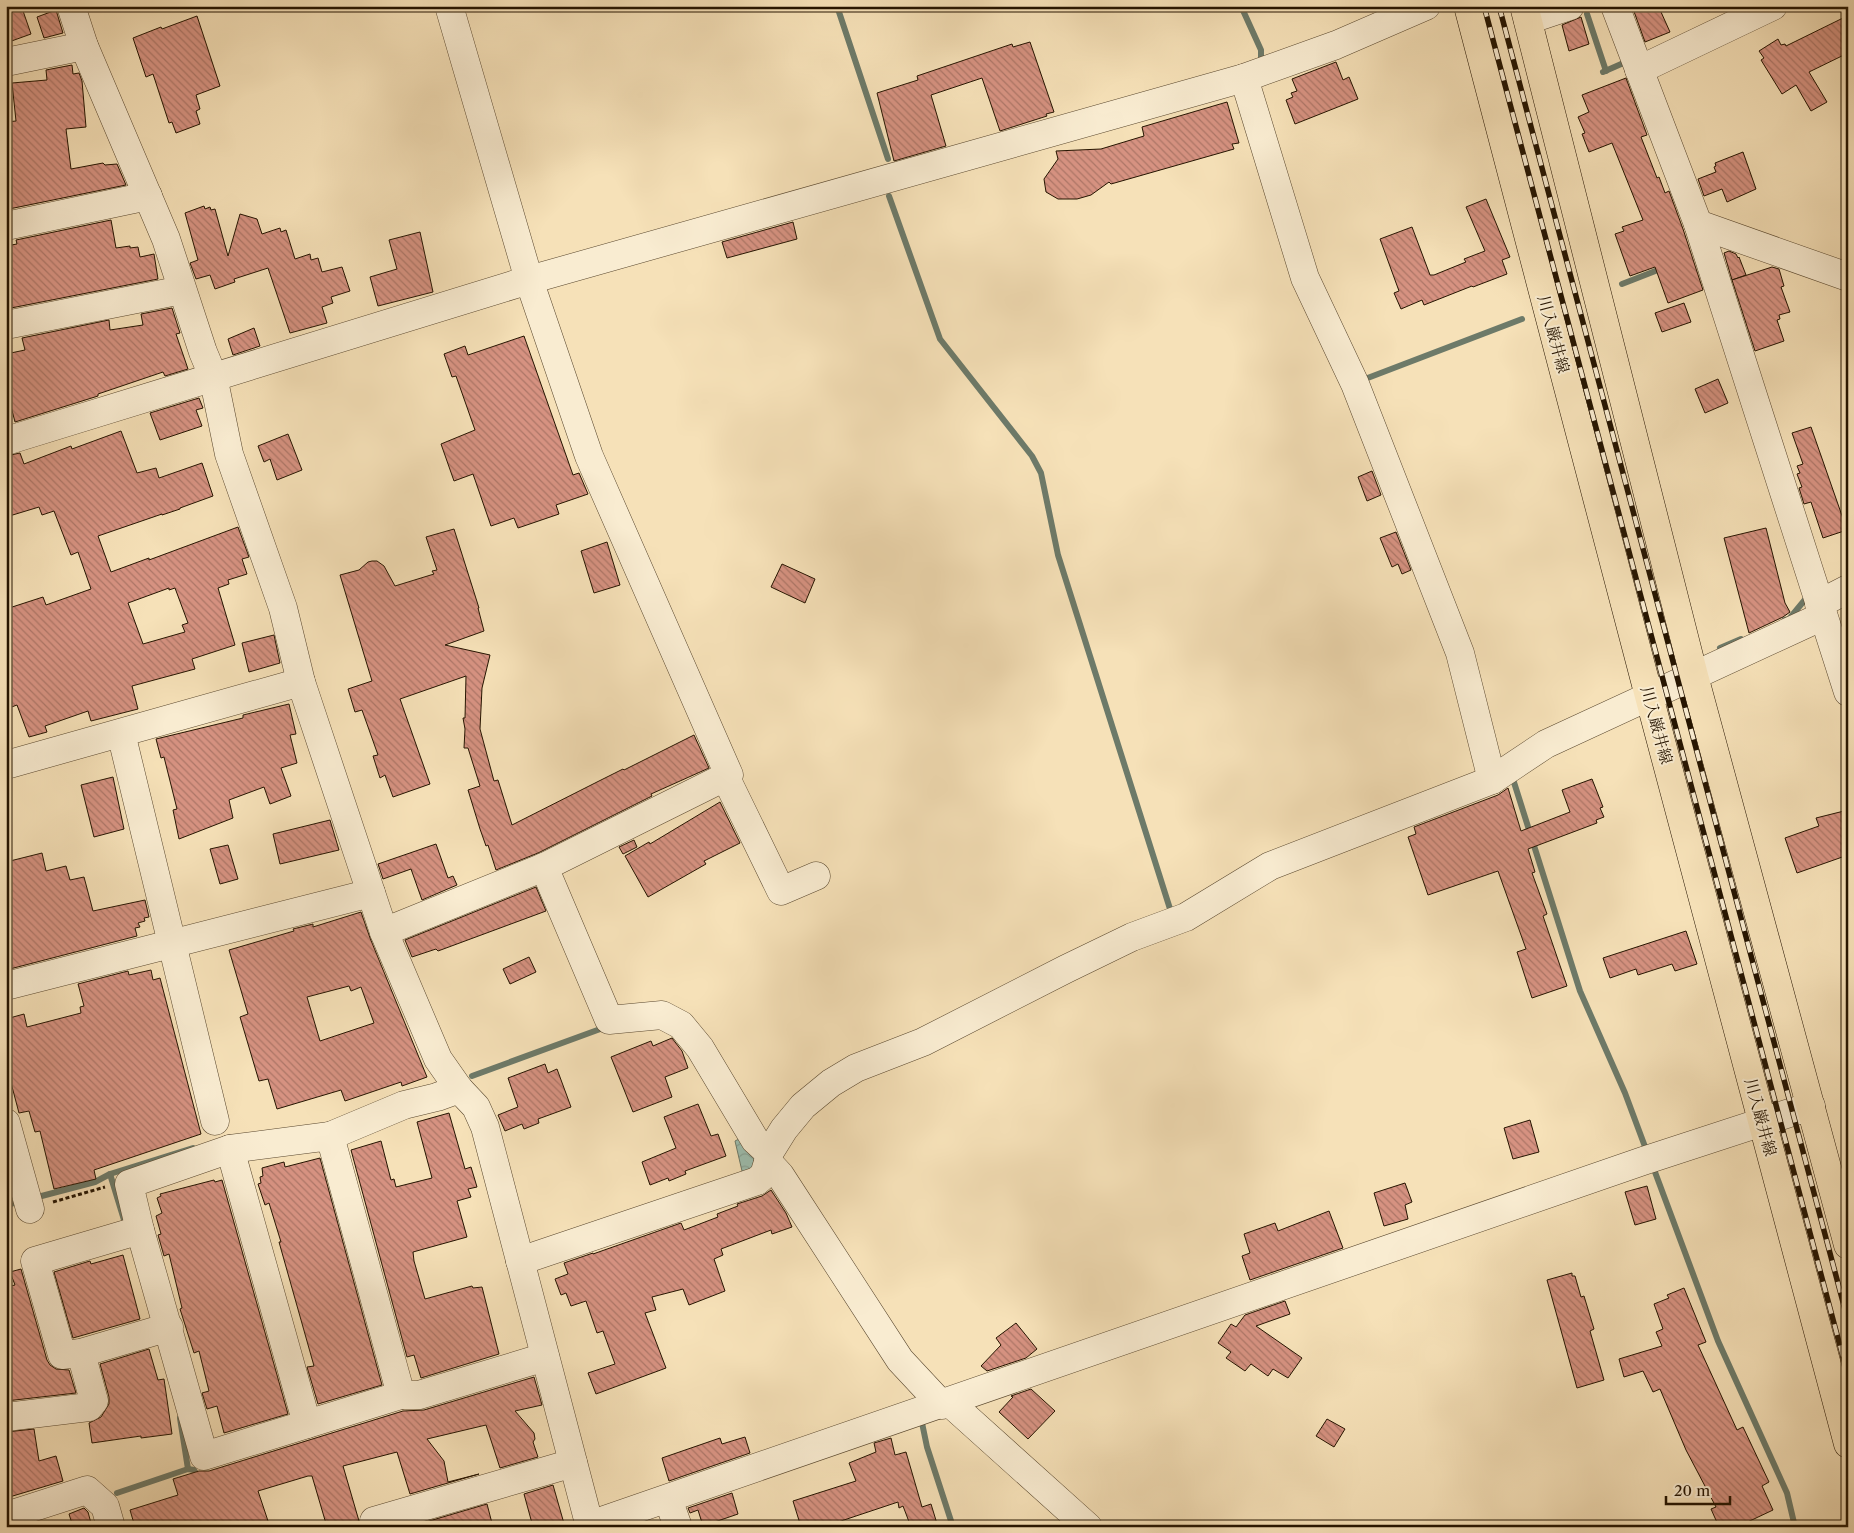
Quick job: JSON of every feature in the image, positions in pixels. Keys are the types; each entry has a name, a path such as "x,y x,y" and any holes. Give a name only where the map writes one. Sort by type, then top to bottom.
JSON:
{"main road":[{"name":"川入巌井線","path":"1468,6 1848,1444"},
{"path":"1526,13 1694,676 1848,1245"}],"street":[{"path":"71,6 84,46 166,239 203,352 213,376 229,454 283,608 301,682 384,932 438,1059 459,1088 476,1107 485,1128 590,1526 1650,1159 1811,1106"},
{"path":"384,932 544,867 729,775 590,456 529,280 449,6"},
{"path":"6,441 529,280 1255,74 1336,44 1426,6"},
{"path":"1526,13 1570,6"},
{"path":"1615,6 1698,224 1848,692"},
{"path":"1636,62 1773,6"},
{"path":"6,62 84,46"},
{"path":"1255,74 1305,278 1355,384 1460,654 1498,771"},
{"path":"6,226 148,196"},
{"path":"1698,224 1848,277"},
{"path":"6,325 182,290"},
{"path":"520,1261 757,1181 764,1158 784,1128 803,1106 831,1083 856,1068 923,1042 1132,937 1186,917 1270,866 1498,771 1546,744 1694,676 1821,610 1848,588"},
{"path":"6,765 301,682"},
{"path":"121,733 215,1121"},
{"path":"725,776 781,892 816,876"},
{"path":"544,867 609,1020 662,1015 681,1026 700,1048 764,1158 780,1175 932,1408 1088,1527"},
{"path":"6,986 371,892"},
{"path":"459,1088 437,1097 404,1105 330,1136 230,1149 129,1184 132,1233 160,1329 204,1456 402,1396 419,1394 545,1357"},
{"path":"6,1122 28,1203"},
{"path":"330,1136 402,1396"},
{"path":"230,1149 307,1424"},
{"path":"132,1233 35,1261 62,1355 81,1353 160,1329"},
{"path":"6,1417 89,1407 94,1401 81,1353"},
{"path":"374,1521 573,1463"},
{"path":"6,1516 86,1490 105,1506 111,1527"},
{"path":"668,1498 678,1527"}],"path":[{"path":"28,1203 110,1185"}],"water":[{"path":"743,1137 763,1156 747,1177 742,1171 735,1141"}],"building":[{"path":"1632,6 1673,6 1661,12 1670,32 1645,42"},
{"path":"22,8 31,34 6,43 6,13"},
{"path":"56,10 63,33 44,38 37,17"},
{"path":"197,16 220,86 196,95 200,109 196,111 200,124 176,133 172,122 169,123 153,74 146,77 133,38"},
{"path":"1581,17 1589,44 1569,51 1562,25"},
{"path":"1843,18 1848,29 1848,53 1809,72 1827,102 1811,111 1796,85 1782,94 1761,60 1764,58 1759,51 1778,39 1781,45 1785,44 1786,46"},
{"path":"1030,42 1054,112 1000,131 982,78 931,95 946,146 894,161 877,93 918,80 917,76 1012,44 1013,47"},
{"path":"1336,62 1343,80 1349,77 1358,99 1295,124 1286,100 1293,97 1291,93 1297,91 1292,79"},
{"path":"72,65 73,74 79,73 82,81 86,127 66,129 71,169 103,163 105,165 117,164 126,185 9,209 6,196 6,122 16,121 12,83 47,80 46,70"},
{"path":"1626,78 1647,135 1641,137 1657,178 1659,177 1665,193 1669,191 1703,290 1668,303 1655,267 1630,276 1615,234 1624,231 1622,227 1643,220 1612,143 1589,152 1582,134 1585,133 1578,117 1589,112 1582,95"},
{"path":"1227,102 1239,143 1232,144 1234,149 1111,184 1109,182 1091,195 1077,199 1058,199 1046,192 1044,179 1058,159 1056,151 1101,149 1144,136 1142,127"},
{"path":"1743,152 1756,189 1727,202 1722,189 1704,196 1698,179 1716,172 1715,163"},
{"path":"1486,199 1510,257 1502,260 1507,274 1424,305 1422,300 1401,309 1394,293 1399,291 1380,239 1412,227 1430,275 1434,275 1466,262 1464,259 1485,251 1466,207"},
{"path":"204,206 205,209 210,207 211,210 215,209 228,256 240,214 257,219 262,234 280,228 281,232 286,230 295,259 310,254 311,260 318,258 322,272 342,267 350,291 331,297 333,303 322,307 327,323 290,333 268,268 234,279 235,282 215,289 210,275 196,279 190,263 198,260 185,213"},
{"path":"111,220 116,248 138,247 140,257 154,254 158,279 6,309 6,246 17,244 16,240"},
{"path":"793,222 797,239 727,258 722,242"},
{"path":"420,232 433,292 378,306 370,277 397,269 389,240"},
{"path":"1729,251 1739,257 1746,275 1732,280 1724,253"},
{"path":"1772,267 1779,269 1784,286 1781,287 1790,312 1779,315 1780,319 1777,320 1784,341 1755,351 1732,280"},
{"path":"1684,303 1691,322 1662,332 1655,313"},
{"path":"172,308 180,333 176,334 188,369 165,376 163,372 98,394 98,396 15,422 6,387 6,354 25,350 22,338 109,320 110,330 143,325 141,314"},
{"path":"254,328 260,346 233,355 228,339"},
{"path":"524,336 573,475 579,473 588,494 556,505 559,514 518,528 514,518 491,526 473,474 454,481 441,444 475,430 456,376 452,377 444,354 465,346 468,355"},
{"path":"1718,379 1728,403 1705,413 1695,389"},
{"path":"199,398 203,408 196,410 202,426 160,440 150,413"},
{"path":"1811,427 1847,530 1823,538 1811,502 1804,504 1799,488 1802,487 1797,474 1800,473 1797,466 1803,464 1792,433"},
{"path":"121,431 137,473 156,468 159,478 202,463 213,496 98,536 111,572 238,527 249,557 242,559 247,574 228,580 229,584 218,588 235,645 192,659 195,669 132,686 138,709 91,721 88,711 45,726 47,732 29,737 17,705 6,709 6,609 43,597 46,605 91,589 78,552 71,555 54,511 42,515 39,507 6,517 6,456 20,453 24,464 71,446 72,449","holes":["169,588 169,590 175,588 188,623 182,625 185,632 143,644 128,603"]},
{"path":"288,434 302,470 277,480 270,459 264,462 258,446"},
{"path":"1372,471 1381,495 1367,501 1358,477"},
{"path":"1766,528 1785,603 1790,612 1749,633 1724,538"},
{"path":"454,529 479,608 484,631 445,645 490,655 482,688 480,729 494,781 498,780 512,825 694,735 709,768 651,794 652,796 538,853 496,870 488,845 486,846 480,829 468,790 480,786 468,748 464,748 465,729 463,718 465,718 466,676 400,699 430,784 393,797 385,775 380,778 373,756 378,755 362,710 355,712 348,689 372,681 340,575 359,570 372,561 377,561 384,566 395,586 434,574 432,571 437,570 426,537"},
{"path":"1396,532 1411,570 1402,574 1398,564 1392,567 1380,538"},
{"path":"607,542 620,585 594,593 581,551"},
{"path":"782,564 815,579 805,603 771,587"},
{"path":"274,635 280,663 249,672 242,643"},
{"path":"289,704 296,734 290,735 297,763 281,768 291,796 270,804 264,787 229,800 233,818 179,839 173,810 177,809 164,757 161,758 156,739 243,718 243,715"},
{"path":"113,777 124,829 94,837 81,785"},
{"path":"1592,779 1603,807 1600,808 1604,817 1596,820 1597,823 1528,849 1535,872 1532,873 1547,914 1543,916 1567,986 1532,998 1517,952 1526,949 1498,871 1428,895 1408,837 1416,834 1414,827 1498,795 1508,788 1521,831 1570,812 1562,790"},
{"path":"720,802 740,843 704,861 706,864 648,897 625,856 649,842 650,844"},
{"path":"1848,810 1848,855 1797,873 1785,838 1819,826 1816,818"},
{"path":"330,820 339,850 280,864 273,834"},
{"path":"634,840 637,847 623,854 619,847"},
{"path":"436,844 448,878 453,876 457,885 422,900 411,869 383,879 378,864"},
{"path":"228,845 238,879 220,884 210,849"},
{"path":"42,853 46,871 66,866 70,880 84,877 93,911 145,900 149,917 144,918 145,921 138,923 140,927 135,928 137,936 6,970 6,862"},
{"path":"536,887 546,911 438,951 436,949 412,957 405,940"},
{"path":"361,912 427,1077 402,1086 401,1082 345,1101 341,1090 277,1109 268,1079 259,1081 240,1017 248,1014 229,950 294,931 293,929 313,924 313,927","holes":["349,986 351,991 361,987 374,1023 320,1041 307,997"]},
{"path":"1686,931 1697,964 1675,971 1672,964 1638,975 1636,969 1610,978 1603,958"},
{"path":"529,957 536,972 510,984 503,969"},
{"path":"151,970 153,980 160,978 201,1134 94,1170 96,1179 54,1189 40,1131 35,1132 29,1111 19,1113 6,1064 6,1019 24,1014 27,1027 81,1013 80,1007 84,1006 78,984 128,971 129,975"},
{"path":"672,1038 682,1051 688,1068 665,1077 672,1097 633,1112 611,1057 651,1041 653,1046"},
{"path":"545,1064 548,1073 557,1069 571,1107 538,1119 539,1123 524,1129 522,1124 505,1131 498,1115 518,1107 508,1078"},
{"path":"698,1104 711,1136 718,1134 726,1156 685,1171 686,1174 669,1181 668,1178 650,1185 642,1162 676,1148 664,1117"},
{"path":"449,1113 465,1169 471,1167 477,1187 468,1189 471,1197 457,1201 467,1237 413,1252 414,1261 425,1299 472,1286 473,1288 482,1287 499,1354 421,1378 414,1355 407,1357 351,1150 381,1141 391,1180 394,1179 396,1187 432,1178 417,1122"},
{"path":"1530,1120 1539,1152 1513,1159 1504,1128"},
{"path":"320,1158 382,1385 318,1404 307,1367 314,1366 279,1242 281,1242 269,1203 265,1205 258,1184 261,1183 260,1177 263,1176 262,1168 284,1162 285,1167"},
{"path":"214,1180 215,1182 222,1180 288,1414 224,1433 217,1406 207,1409 202,1393 209,1391 199,1351 194,1353 180,1309 182,1308 169,1254 164,1256 158,1235 161,1234 156,1216 162,1213 157,1198 161,1196 160,1194"},
{"path":"1405,1183 1412,1202 1405,1205 1408,1219 1384,1226 1374,1193"},
{"path":"1647,1186 1656,1219 1635,1225 1625,1192"},
{"path":"771,1190 786,1213 792,1227 772,1234 771,1230 721,1249 723,1255 714,1259 725,1291 689,1305 683,1289 652,1297 656,1310 645,1313 666,1368 596,1394 588,1373 615,1364 603,1331 597,1333 586,1301 571,1306 566,1293 561,1295 555,1279 568,1274 564,1263 681,1223 684,1230 718,1217 717,1214 738,1206 737,1204 762,1196"},
{"path":"1329,1211 1343,1248 1250,1280 1242,1256 1250,1253 1244,1234 1275,1223 1278,1231"},
{"path":"123,1255 140,1319 73,1338 54,1272 90,1261 91,1264"},
{"path":"21,1269 47,1360 56,1369 69,1370 76,1393 6,1401 6,1287 15,1285 10,1272"},
{"path":"1572,1273 1572,1276 1575,1276 1581,1297 1584,1296 1594,1329 1590,1331 1604,1380 1577,1388 1547,1280"},
{"path":"1684,1288 1706,1342 1698,1345 1737,1430 1743,1427 1769,1482 1762,1486 1773,1510 1737,1527 1719,1527 1711,1509 1716,1507 1686,1450 1660,1389 1653,1392 1643,1371 1624,1377 1619,1359 1662,1346 1656,1332 1663,1329 1654,1304 1669,1298 1667,1295"},
{"path":"1285,1301 1290,1314 1256,1326 1302,1358 1288,1378 1273,1369 1268,1376 1251,1364 1245,1371 1226,1358 1231,1352 1218,1343 1231,1324 1236,1327 1245,1315"},
{"path":"1016,1323 1037,1349 1026,1358 987,1371 981,1366 1001,1345 996,1338"},
{"path":"149,1349 158,1380 164,1379 172,1434 92,1443 89,1423 101,1417 109,1404 109,1397 100,1364"},
{"path":"534,1377 542,1405 515,1411 534,1433 535,1439 533,1442 538,1457 500,1468 486,1425 427,1439 444,1461 448,1482 479,1474 410,1494 397,1452 343,1466 359,1521 339,1527 327,1527 312,1476 308,1476 258,1491 270,1527 135,1527 130,1510 178,1495 173,1479 199,1471 209,1471 403,1411 424,1410"},
{"path":"1031,1389 1055,1411 1028,1439 999,1412 1013,1397 1011,1396"},
{"path":"1327,1419 1345,1429 1334,1447 1316,1436"},
{"path":"34,1429 39,1461 56,1456 63,1481 6,1498 6,1460 9,1460 6,1432"},
{"path":"745,1437 750,1453 669,1481 662,1458 720,1438 722,1444"},
{"path":"891,1438 895,1455 906,1452 922,1507 931,1504 938,1527 911,1527 903,1506 899,1508 898,1502 838,1522 840,1527 801,1527 793,1501 856,1481 849,1463 876,1452 874,1443"},
{"path":"553,1485 565,1527 533,1527 524,1494"},
{"path":"732,1493 738,1514 703,1526 698,1510 690,1513 688,1508"},
{"path":"487,1504 493,1527 420,1527 419,1524"},
{"path":"84,1508 88,1512 92,1527 73,1527 69,1514"}],"waterway":[{"path":"837,6 888,159"},
{"path":"1241,6 1261,50 1261,65"},
{"path":"1587,14 1606,71"},
{"path":"1603,72 1628,61"},
{"path":"889,196 940,339 1032,456 1041,473 1058,555 1171,912"},
{"path":"1622,284 1663,268"},
{"path":"1365,379 1522,319"},
{"path":"1785,620 1789,619 1808,596"},
{"path":"1720,648 1741,639"},
{"path":"1512,776 1580,991 1625,1093 1647,1152"},
{"path":"472,1076 603,1028 608,1028"},
{"path":"34,1198 95,1182 110,1174 193,1148"},
{"path":"1652,1164 1718,1341 1787,1493 1795,1527"},
{"path":"110,1174 125,1223"},
{"path":"6,1205 22,1201"},
{"path":"180,1418 188,1469"},
{"path":"921,1418 927,1447 953,1527"},
{"path":"117,1493 188,1469 194,1470 199,1478"}],"railway":[{"path":"1484,6 1848,1376"},
{"path":"1499,6 1848,1321"}]}
